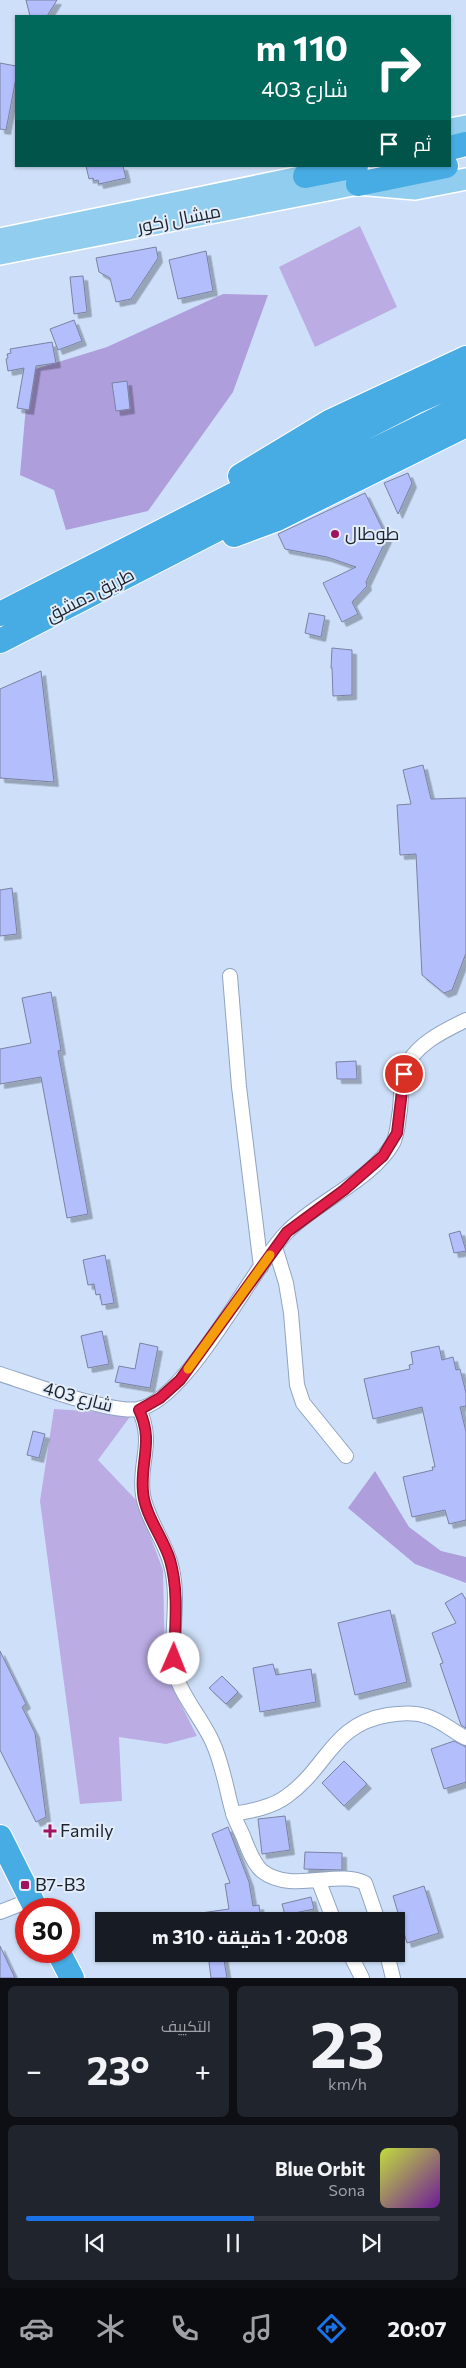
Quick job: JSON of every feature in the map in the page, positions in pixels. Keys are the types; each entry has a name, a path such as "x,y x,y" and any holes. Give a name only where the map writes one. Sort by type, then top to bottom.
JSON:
{"highway":[{"path":"451,158 466,144"},
{"path":"451,162 466,162"},
{"path":"314,171 357,175 412,167"},
{"path":"171,526 242,475 331,421 466,358"},
{"path":"171,526 415,402 466,380"},
{"path":"180,549 325,474 466,405"},
{"path":"180,549 245,532 277,519 466,425"},
{"name":"طريق دمشق","path":"4,610 171,526"},
{"name":"طريق دمشق","path":"0,641 180,549"},
{"path":"0,656 22,640 46,617"},
{"path":"0,1837 19,1898"},
{"path":"0,1866 16,1898"},
{"path":"47,1963 54,1978"},
{"path":"64,1963 72,1978"}],"main road":[{"path":"451,129 466,126"},
{"name":"ميشال زكور","path":"0,239 314,171"},
{"name":"ميشال زكور","path":"0,254 357,175 414,189 466,179"}],"street":[{"path":"230,976 239,1087 261,1267"},
{"path":"375,1912 365,1883 346,1878 319,1882 286,1880 262,1871 252,1856 233,1814 216,1748 204,1722 184,1692 175,1674 176,1599 173,1574 166,1550 143,1493 147,1436 146,1424 139,1410 160,1398 180,1380 287,1232 344,1190 383,1156 397,1133 404,1074 407,1064 415,1052 429,1041 466,1020"},
{"path":"275,1247 286,1283 291,1313 296,1385 303,1403 346,1456"},
{"name":"شارع 403","path":"0,1374 112,1407 139,1410"},
{"path":"233,1814 250,1811 286,1798 299,1787 344,1734 367,1720 393,1714 415,1714 437,1720 466,1738"},
{"path":"319,1882 331,1912"},
{"path":"354,1962 362,1978"},
{"path":"389,1962 393,1978"}],"shaded area":[{"path":"360,226 397,307 315,347 279,267"},
{"path":"223,294 268,295 233,392 148,511 66,530 54,490 20,475 29,371 107,347"},
{"path":"54,1409 132,1414 98,1460 137,1501 163,1570 165,1668 171,1685 197,1736 166,1744 119,1737 122,1801 80,1804 40,1501"},
{"path":"375,1471 409,1527 441,1551 466,1557 466,1583 415,1564 348,1508"}],"building":[{"path":"26,0 57,0 48,15 30,15"},
{"path":"0,63 15,66 15,83 6,130 0,129"},
{"path":"86,167 123,167 126,178 99,184 98,180 89,179"},
{"path":"156,247 158,258 131,299 116,302 110,278 99,272 96,258"},
{"path":"206,251 213,291 178,299 169,260"},
{"path":"83,276 87,312 74,314 70,277"},
{"path":"74,320 82,341 58,350 50,329"},
{"path":"52,342 56,363 36,366 29,410 17,408 24,368 8,371 7,354 11,353 10,349"},
{"path":"127,381 130,409 116,411 112,383"},
{"path":"408,473 412,483 398,514 384,483"},
{"path":"365,493 387,538 366,582 367,586 352,602 358,614 342,622 323,583 356,567 327,557 285,549 278,534"},
{"path":"309,613 325,616 321,637 305,633"},
{"path":"332,648 352,650 352,695 333,696"},
{"path":"41,671 54,782 0,778 0,689"},
{"path":"423,765 431,799 466,798 466,953 452,990 444,993 422,975 416,854 400,855 397,805 411,804 403,770"},
{"path":"12,888 17,934 0,936 0,890"},
{"path":"51,992 61,1050 58,1051 88,1214 67,1218 41,1077 0,1084 0,1049 31,1043 22,998"},
{"path":"356,1061 357,1079 337,1079 336,1062"},
{"path":"460,1231 466,1251 454,1253 449,1234"},
{"path":"105,1255 114,1303 102,1305 100,1294 96,1295 94,1284 88,1285 83,1260"},
{"path":"102,1331 109,1364 88,1368 81,1336"},
{"path":"140,1343 158,1347 150,1388 115,1382 119,1366 135,1369"},
{"path":"439,1346 442,1360 453,1357 456,1370 460,1369 466,1393 466,1406 460,1407 466,1432 466,1520 449,1524 445,1510 412,1517 403,1477 433,1470 432,1467 435,1467 422,1407 373,1419 364,1379 410,1369 409,1365 413,1364 411,1352"},
{"path":"33,1431 45,1434 39,1458 27,1455"},
{"path":"462,1593 466,1600 466,1728 461,1725 440,1664 443,1663 432,1633 456,1623 445,1603"},
{"path":"390,1610 407,1682 355,1695 338,1623"},
{"path":"0,1651 26,1704 22,1707 35,1733 46,1817 36,1822 0,1750"},
{"path":"273,1664 276,1675 311,1669 316,1702 260,1712 253,1668"},
{"path":"222,1676 238,1692 226,1704 209,1688"},
{"path":"454,1741 466,1747 466,1782 444,1789 431,1749"},
{"path":"344,1761 367,1784 344,1806 322,1783"},
{"path":"285,1816 290,1850 262,1854 258,1819"},
{"path":"228,1827 249,1882 253,1906 259,1905 260,1912 208,1912 229,1909 225,1884 230,1883 212,1834"},
{"path":"305,1852 342,1853 342,1870 304,1869"},
{"path":"424,1886 439,1933 407,1943 405,1936 405,1912 398,1912 393,1896"},
{"path":"311,1897 314,1909 300,1912 284,1912 282,1904"},
{"path":"0,1946 15,1978 0,1978"},
{"path":"209,1962 224,1962 227,1978 211,1978"}],"slow traffic":[{"path":"188,1369 210,1341 270,1255"}],"place":[{"name":"طوطال","path":"335,534"},
{"name":"Family","path":"50,1831"},
{"name":"B7-B3","path":"25,1885"}],"route":[{"path":"174,1659 176,1599 172,1566 146,1505 143,1493 147,1429 139,1410 169,1392 180,1380 287,1232 344,1190 383,1156 397,1133 404,1074"}]}
